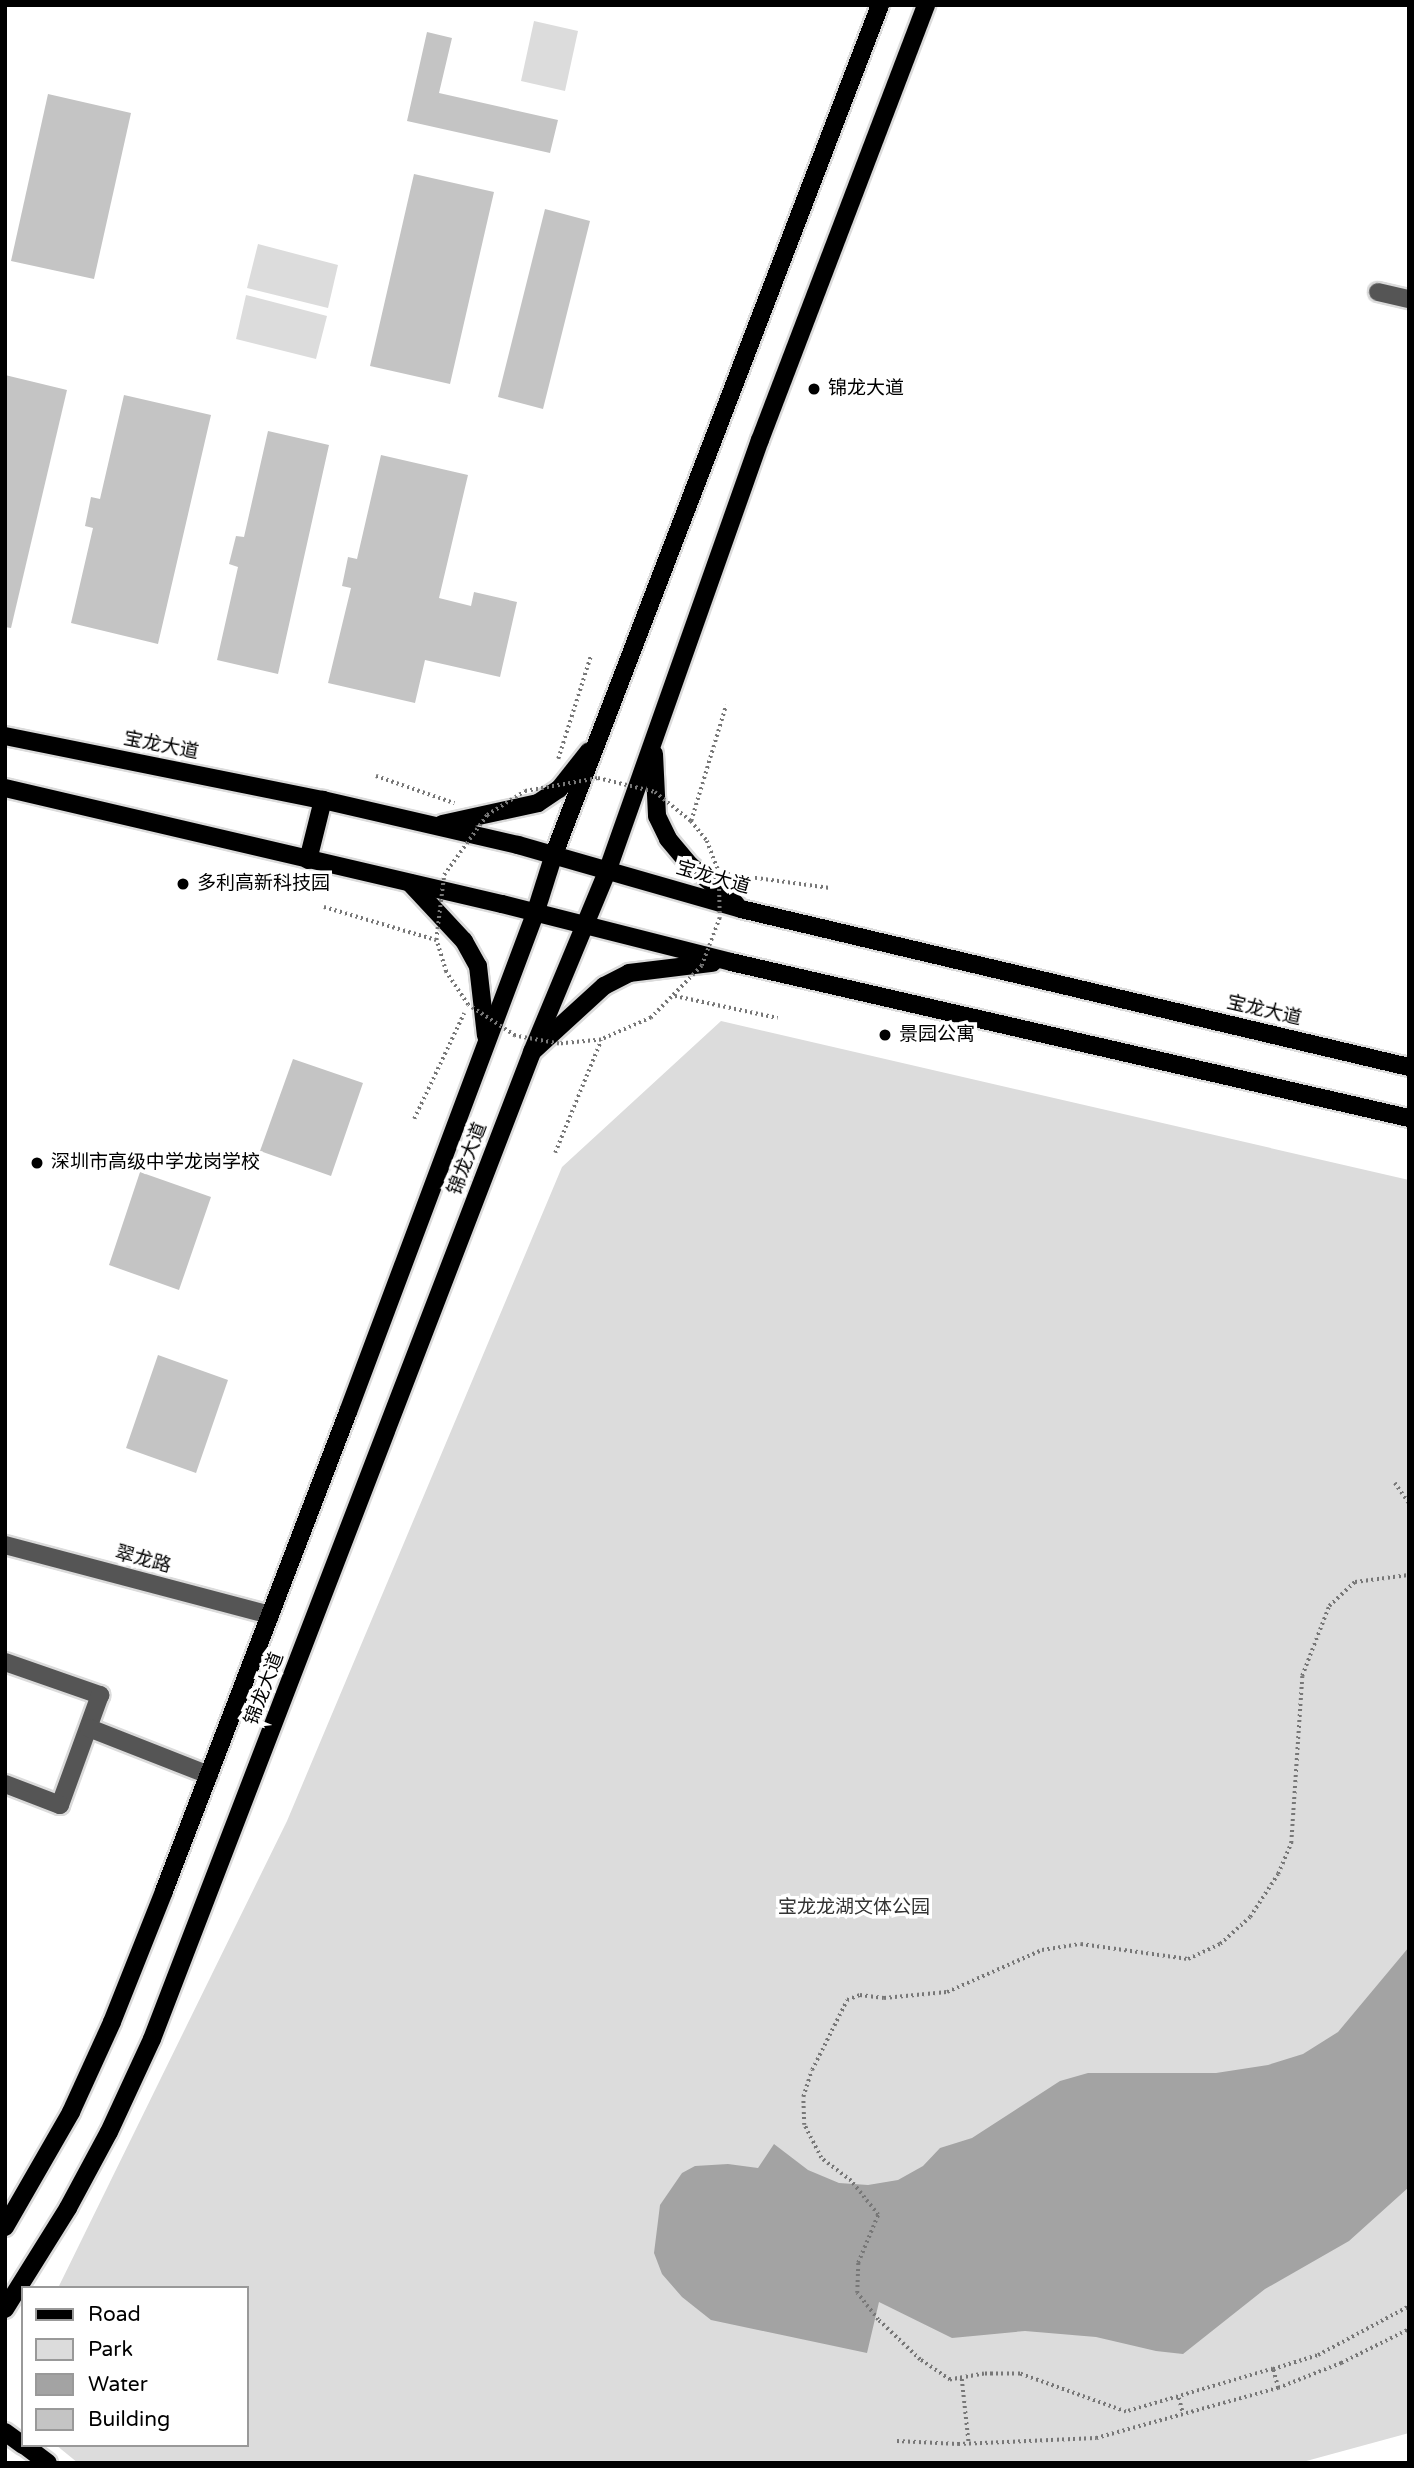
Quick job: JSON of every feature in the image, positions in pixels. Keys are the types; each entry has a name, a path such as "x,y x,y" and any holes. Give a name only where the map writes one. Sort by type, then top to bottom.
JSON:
{"main road":[{"name":"锦龙大道","path":"5,2227 71,2112 112,2022 270,1615 535,914 554,854 602,735 880,5"},
{"name":"锦龙大道","path":"5,2309 68,2208 109,2132 152,2039 532,1052 608,869 760,440 926,5"},
{"path":"431,825 470,820 538,803 559,789 602,735"},
{"name":"宝龙大道","path":"5,736 323,800 431,825 554,854 741,909 1409,1066"},
{"path":"654,741 657,816 668,839 691,865 741,909"},
{"path":"5,788 731,962 1409,1118"},
{"path":"308,860 323,800"},
{"path":"410,883 464,941 478,966 487,1042"},
{"path":"532,1052 604,986 629,973 731,962"},
{"path":"5,2432 21,2444"},
{"path":"26,2447 48,2463"}],"street":[{"path":"1378,292 1409,299"},
{"name":"翠龙路","path":"5,1545 270,1615"},
{"path":"5,1662 100,1695 60,1805 5,1784"},
{"path":"89,1728 209,1775"}],"path":[{"path":"554,772 591,655"},
{"path":"691,821 726,705"},
{"path":"376,776 463,806"},
{"path":"598,778 655,792 691,821 707,841 719,873 720,918 702,966 651,1018 600,1040 559,1044 515,1036 468,1005 446,972 436,940 444,876 487,815 525,791 598,778"},
{"path":"475,810 487,815"},
{"path":"719,873 830,888"},
{"path":"324,907 436,940"},
{"path":"675,996 778,1018"},
{"path":"414,1119 468,1005"},
{"path":"555,1153 600,1040"},
{"path":"1395,1483 1409,1503"},
{"path":"1409,1575 1355,1581 1329,1606 1302,1676 1290,1843 1278,1874 1250,1917 1220,1944 1188,1959 1081,1944 1042,1950 947,1992 884,1998 860,1995 847,2000 812,2070 803,2097 804,2124 821,2158 851,2181 878,2216 858,2263 857,2293 878,2320 920,2360 950,2380 984,2374 1020,2374 1126,2412 1318,2355 1409,2306"},
{"path":"897,2441 970,2444 1096,2438 1278,2388 1341,2363 1409,2329"},
{"path":"1273,2369 1278,2388"},
{"path":"962,2379 970,2444"},
{"path":"1179,2397 1182,2413"}],"green space":[{"path":"534,21 578,31 565,91 521,81"},
{"path":"258,244 338,265 328,308 247,288"},
{"path":"246,295 327,316 316,359 236,339"},
{"name":"宝龙龙湖文体公园","path":"721,1021 1409,1180 1409,2433 1299,2463 78,2463 58,2447 248,2447 248,2286 59,2286 287,1821 562,1167"}],"water":[{"path":"1409,1947 1409,2187 1349,2241 1265,2289 1183,2354 1156,2351 1096,2337 1025,2331 952,2338 879,2302 867,2353 711,2320 682,2297 662,2274 654,2253 660,2205 682,2173 695,2166 728,2164 758,2168 774,2144 808,2170 839,2183 868,2185 898,2180 923,2166 940,2148 972,2138 1060,2081 1088,2073 1216,2073 1268,2065 1303,2054 1338,2032"}],"building":[{"path":"427,32 452,38 439,93 558,120 550,153 407,121"},
{"path":"48,94 131,113 94,279 11,261"},
{"path":"414,174 494,192 450,384 370,366"},
{"path":"545,209 590,221 543,409 498,397"},
{"path":"5,375 67,390 11,628 5,627"},
{"path":"124,395 211,415 158,644 71,623 93,528 85,526 91,497 100,499"},
{"path":"268,431 329,445 278,674 217,660 238,567 229,564 236,536 244,537"},
{"path":"381,455 468,475 439,598 471,606 474,592 517,602 500,677 425,660 415,703 328,683 351,588 342,586 348,557 357,559"},
{"path":"293,1059 363,1083 331,1176 260,1151"},
{"path":"140,1172 211,1197 179,1290 109,1265"},
{"path":"158,1355 228,1380 196,1473 126,1448"}],"place":[{"name":"锦龙大道","path":"814,389"},
{"name":"多利高新科技园","path":"183,884"},
{"name":"景园公寓","path":"885,1035"},
{"name":"深圳市高级中学龙岗学校","path":"37,1163"}]}
